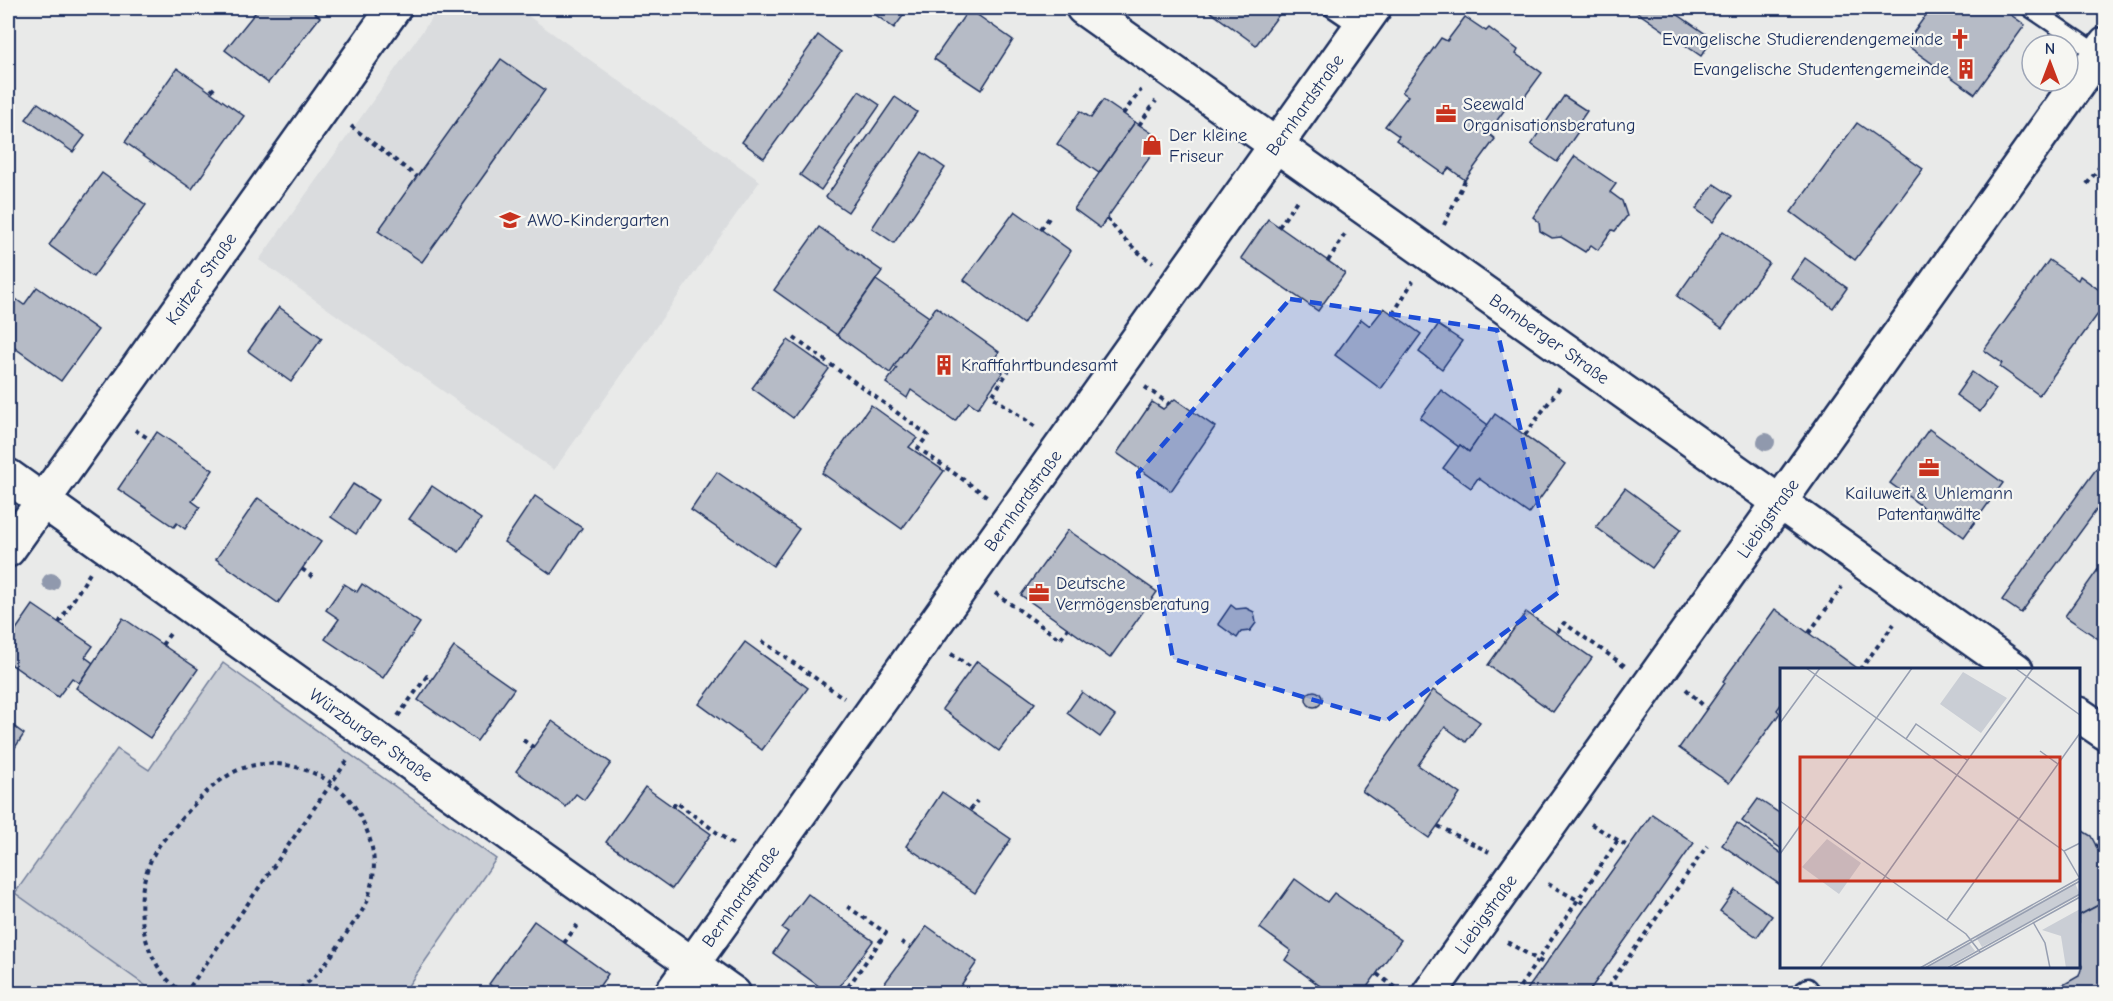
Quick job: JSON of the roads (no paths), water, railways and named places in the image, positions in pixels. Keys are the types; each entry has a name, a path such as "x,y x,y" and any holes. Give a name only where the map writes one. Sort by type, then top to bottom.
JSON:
{"street":[{"name":"Kaitzer Straße","path":"8,550 394,8"},
{"name":"Bamberger Straße","path":"1083,8 2015,668"},
{"name":"Bernhardstraße","path":"671,993 1367,17"},
{"name":"Liebigstraße","path":"1429,993 2102,49"},
{"name":"Würzburger Straße","path":"8,476 107,547 365,748 734,993"},
{"path":"2080,715 2106,733"}],"lane":[{"path":"1332,8 1367,17"},
{"path":"2030,8 2102,49"},
{"path":"1798,993 1808,987 1814,993"}],"place":[{"name":"Evangelische Studierendengemeinde","path":"1960,39"},
{"name":"Evangelische Studentengemeinde","path":"1966,69"},
{"name":"Seewald Organisationsberatung","path":"1446,114"},
{"name":"Der kleine Friseur","path":"1152,145"},
{"name":"AWO-Kindergarten","path":"510,220"},
{"name":"Kraftfahrtbundesamt","path":"944,365"},
{"name":"Kailuweit & Uhlemann Patentanwälte","path":"1929,468"},
{"name":"Deutsche Vermögensberatung","path":"1039,593"}]}
